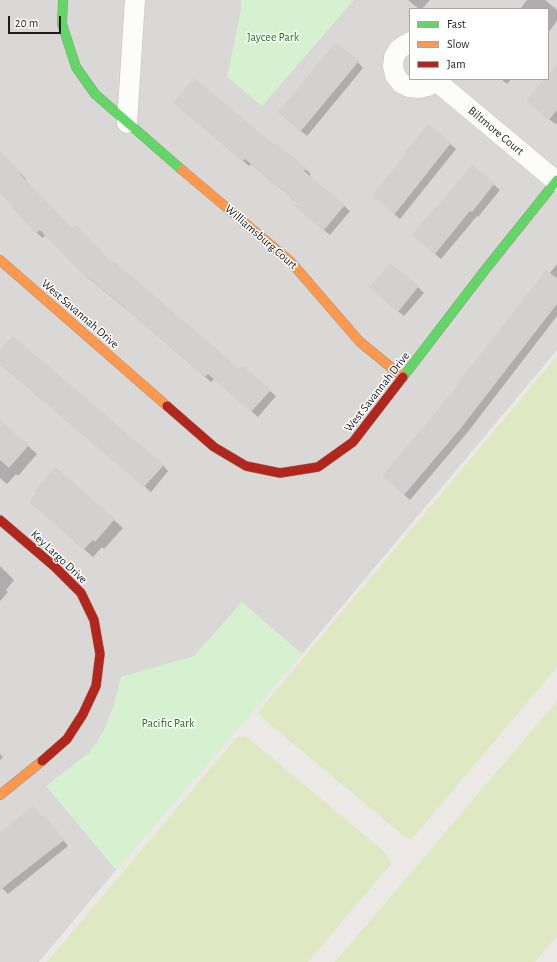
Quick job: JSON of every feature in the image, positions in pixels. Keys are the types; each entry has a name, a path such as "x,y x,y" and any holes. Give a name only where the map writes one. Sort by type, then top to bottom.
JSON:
{"street":[{"name":"Williamsburg Court","path":"63,0 62,24 76,67 95,94 127,123 290,261 360,342 403,377"},
{"path":"127,123 135,0"},
{"name":"Biltmore Court","path":"409,42 399,49 394,57 393,66 395,75 401,83 409,87 419,88 428,86 435,80 556,181"},
{"name":"West Savannah Drive","path":"0,260 214,447 246,466 280,473 318,467 353,442 485,270 556,181"},
{"name":"Key Largo Drive","path":"0,520 55,567 81,593 94,620 100,654 96,686 83,714 67,739 43,761 0,795"}],"shaded area":[{"path":"0,0 557,0 557,350 302,654 39,962 0,962"}],"green space":[{"name":"Jaycee Park","path":"241,0 354,0 262,106 227,77 241,11"},
{"path":"557,356 557,667 411,839 405,837 261,717 258,712"},
{"name":"Pacific Park","path":"242,602 302,654 116,870 46,786 90,752 104,730 114,705 121,677 194,656"},
{"path":"557,701 557,936 535,962 335,962"},
{"path":"246,736 380,848 390,859 391,864 308,962 47,962 237,737"}],"building":[{"path":"336,42 359,61 301,131 278,112"},
{"path":"557,64 557,110 549,120 526,101 543,80 549,80 549,74"},
{"path":"194,78 276,146 277,144 306,168 304,171 345,205 324,230 295,207 298,203 245,159 243,161 173,103"},
{"path":"428,124 451,143 394,215 372,195 406,154 405,152"},
{"path":"0,151 72,228 76,225 112,263 114,261 240,369 243,366 271,390 251,412 208,374 205,377 80,271 40,230 36,233 0,193"},
{"path":"472,165 495,183 435,254 412,235"},
{"path":"390,263 419,286 398,312 369,288"},
{"path":"546,270 557,278 557,304 461,428 404,495 382,476 457,387 456,386"},
{"path":"13,336 164,465 144,487 0,364 0,351"},
{"path":"0,420 29,445 9,468 0,460"},
{"path":"55,467 115,519 95,542 93,540 84,549 29,502 36,493 34,492"},
{"path":"33,806 41,817 44,815 64,840 0,890 0,832"}],"traffic: fast":[{"path":"63,0 62,24 76,67 95,94 182,170"},
{"path":"403,377 485,270 557,180"}],"traffic: slow":[{"path":"182,170 290,261 360,342 403,377"},
{"path":"0,260 167,406"},
{"path":"0,795 42,761"}],"traffic: jam":[{"path":"167,406 214,447 246,466 280,473 318,467 353,442 403,377"},
{"path":"0,520 55,567 81,593 94,620 100,654 96,686 83,714 67,739 42,761"}]}
